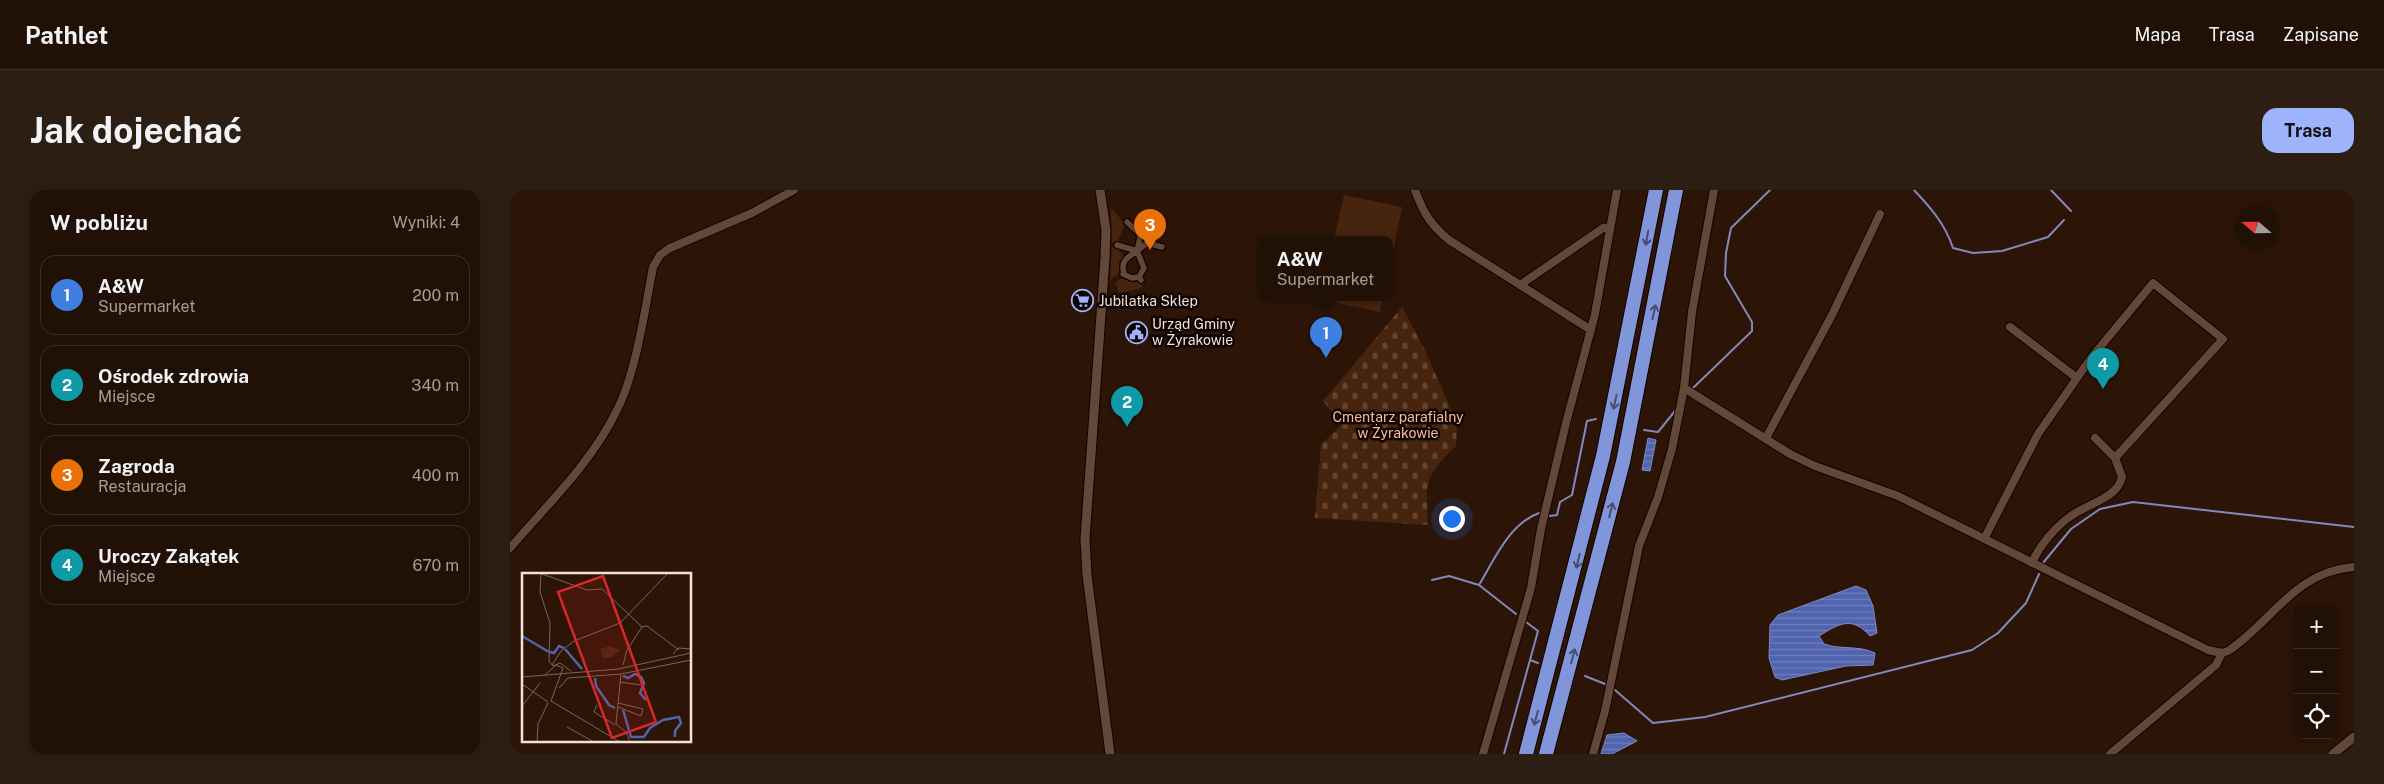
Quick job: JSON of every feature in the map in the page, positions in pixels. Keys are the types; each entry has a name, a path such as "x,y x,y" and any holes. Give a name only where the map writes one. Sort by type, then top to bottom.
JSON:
{"highway":[{"path":"1526,754 1579,554 1625,352 1656,190"},
{"path":"1546,754 1623,462 1676,190"}],"street":[{"path":"510,548 588,456 617,410 628,382 653,267 660,256 670,248 752,214 794,190"},
{"path":"1100,190 1106,230 1105,258 1085,539 1110,754"},
{"path":"1415,190 1424,213 1433,227 1474,257 1591,330"},
{"path":"1483,754 1531,588 1561,443 1591,330 1617,190"},
{"path":"1593,754 1639,546 1658,497 1672,449 1684,388 1692,312 1714,190"},
{"path":"1766,438 1832,315 1880,214"},
{"path":"1145,215 1137,251 1144,264 1140,279 1122,274 1124,261 1137,251 1147,243 1162,247"},
{"path":"1126,222 1141,235"},
{"path":"1520,285 1603,228 1610,227"},
{"path":"1141,235 1158,229"},
{"path":"1117,245 1137,251"},
{"path":"1984,539 2038,434 2091,358 2153,283 2223,339 2115,458"},
{"path":"2010,326 2077,378"},
{"path":"1684,388 1815,466 1898,496 2208,650 2222,652 2233,648 2298,587 2339,568 2354,567"},
{"path":"2032,563 2036,553 2066,519 2117,489 2122,477 2115,458 2095,438"},
{"path":"2110,754 2216,665 2220,660 2222,652"},
{"path":"2334,754 2354,737"}],"green space":[{"path":"1344,195 1402,207 1393,252 1393,236 1335,236"},
{"path":"1111,208 1125,224 1117,243 1112,243"},
{"path":"1112,247 1117,247 1123,256 1119,263 1119,273 1110,280"},
{"path":"1122,278 1131,282 1139,282 1143,287 1120,294 1115,283"},
{"path":"1327,301 1382,301 1380,312"},
{"name":"Cmentarz parafialny w Żyrakowie","path":"1402,307 1425,350 1457,423 1456,446 1437,466 1429,481 1427,490 1428,525 1315,518 1321,445 1342,424 1322,400 1325,399"}],"water":[{"path":"1648,438 1656,440 1650,471 1642,470"},
{"path":"1856,586 1866,590 1873,606 1877,633 1870,636 1857,626 1846,624 1833,628 1819,636 1824,644 1862,649 1875,653 1873,665 1846,666 1782,680 1775,677 1769,658 1770,625 1778,615"},
{"path":"1624,733 1637,741 1612,754 1601,754 1607,735"}],"waterway":[{"path":"1693,388 1752,331 1752,322 1725,276 1726,253 1731,228 1770,190"},
{"path":"1914,190 1937,217 1946,231 1953,248 1973,253 2002,251 2048,237 2064,220"},
{"path":"2051,190 2071,211"},
{"path":"1644,430 1658,432 1675,411"},
{"path":"1549,516 1557,515 1560,502 1572,495 1587,421 1596,419"},
{"path":"2043,563 2071,529 2100,509 2133,502 2354,527"},
{"path":"1479,585 1511,534 1529,518 1539,513"},
{"path":"1615,690 1653,723 1705,717 1972,650 1998,633 2026,603 2039,574"},
{"path":"1432,580 1449,576 1479,585 1516,614"},
{"path":"1526,622 1538,631 1530,660 1538,663"},
{"path":"1504,754 1530,660"},
{"path":"1585,676 1605,684"}],"place":[{"name":"Zagroda","path":"1150,250"},
{"name":"Jubilatka Sklep","path":"1083,301"},
{"name":"Urząd Gminy w Żyrakowie","path":"1136,332"},
{"name":"A&W","path":"1326,358"},
{"name":"Uroczy Zakątek","path":"2103,389"},
{"name":"Ośrodek zdrowia","path":"1127,427"}]}
